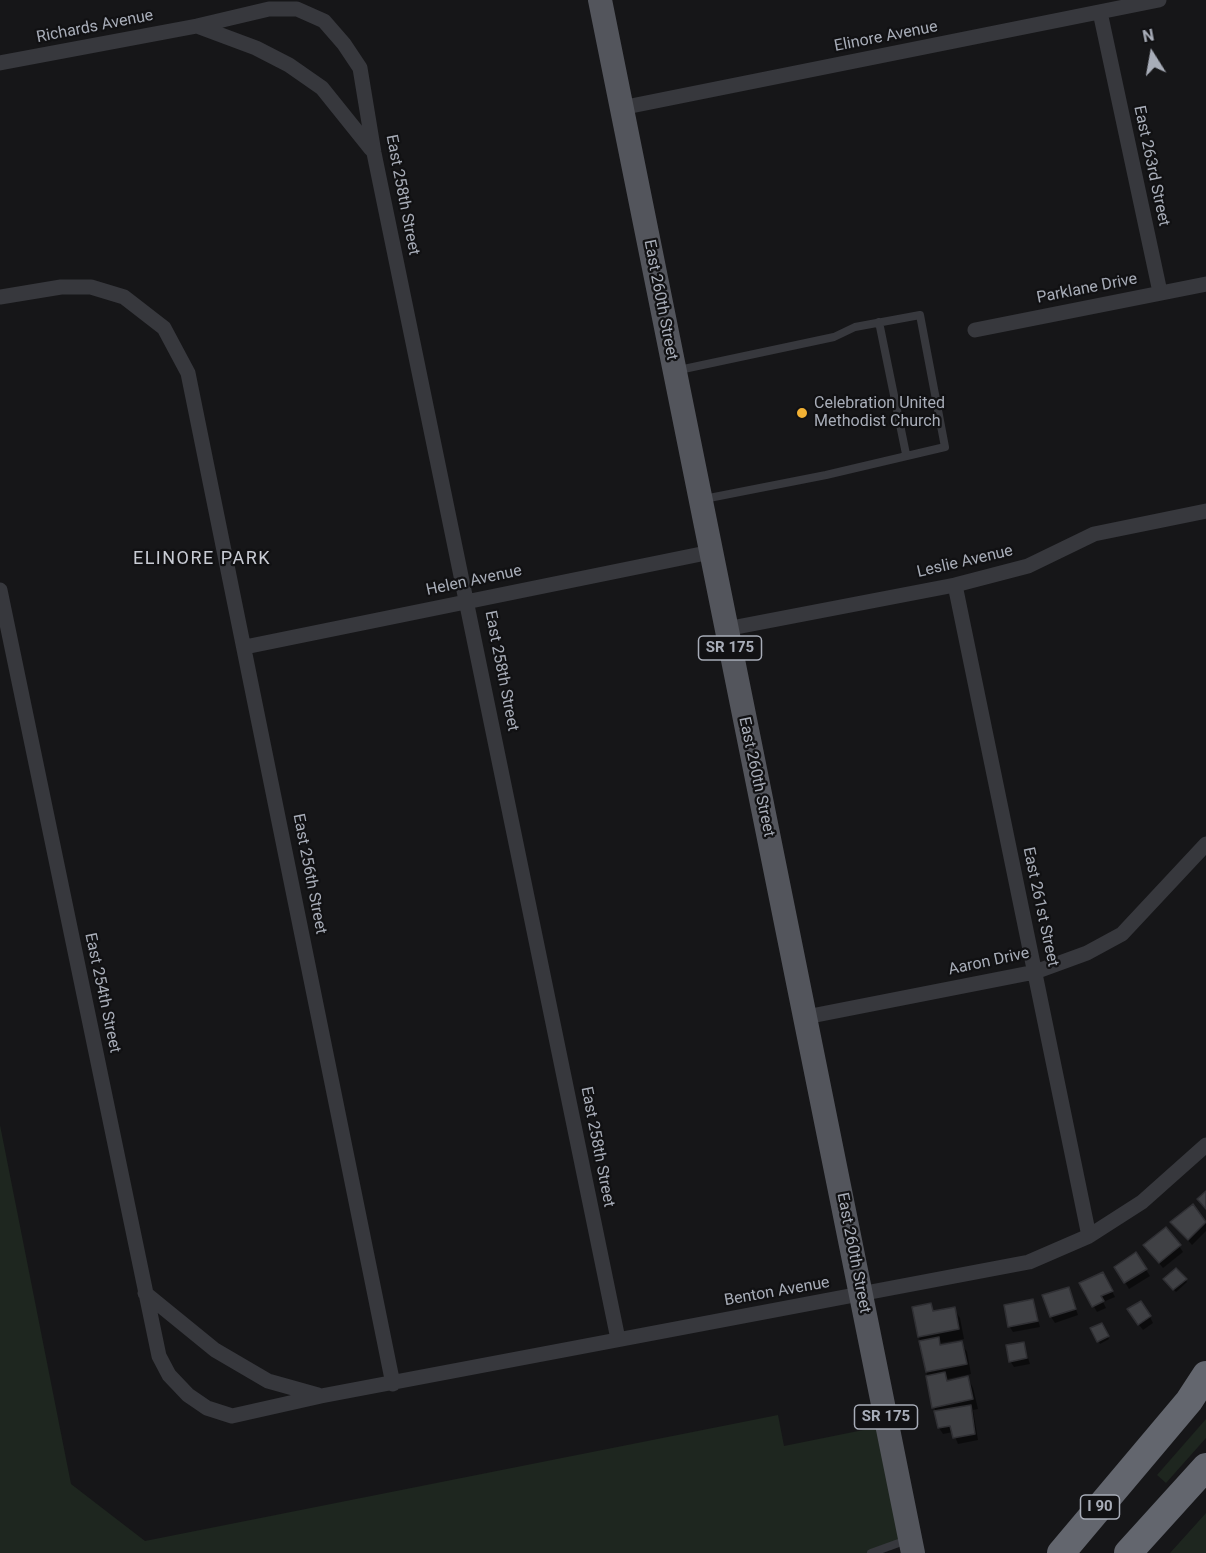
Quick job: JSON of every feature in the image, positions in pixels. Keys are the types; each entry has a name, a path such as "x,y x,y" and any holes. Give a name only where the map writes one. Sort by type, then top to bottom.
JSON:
{"highway":[{"path":"1198,1392 1206,1375"},
{"name":"I 90","path":"1060,1553 1198,1392"},
{"path":"1128,1553 1206,1467"}],"main road":[{"name":"East 260th Street","path":"600,0 912,1546"}],"street":[{"name":"Elinore Avenue","path":"621,108 1159,0"},
{"name":"Richards Avenue","path":"0,63 196,26 269,9 297,9 324,21"},
{"name":"East 263rd Street","path":"1100,12 1160,292"},
{"name":"East 258th Street","path":"324,21 344,44 360,68 374,153 618,1339"},
{"path":"196,26 256,48 322,88 374,153"},
{"name":"Parklane Drive","path":"975,330 1206,284"},
{"name":"East 256th Street","path":"0,297 61,287 91,287 124,297 164,328 188,373 393,1384"},
{"name":"Leslie Avenue","path":"726,629 955,585 1028,566 1094,534 1206,511"},
{"name":"Helen Avenue","path":"245,647 711,552"},
{"name":"East 261st Street","path":"955,585 1089,1236"},
{"name":"East 254th Street","path":"0,590 159,1356 169,1375 188,1395"},
{"name":"Aaron Drive","path":"806,1017 1035,972 1087,953 1122,934 1206,844"},
{"name":"Benton Avenue","path":"188,1395 207,1408 232,1416 321,1396 1029,1262 1089,1236 1142,1202 1206,1145"},
{"name":"Benton Avenue","path":"145,1293 215,1350 268,1381 321,1396"}],"lane":[{"path":"674,371 834,337 855,327 920,315 945,447 906,454 826,475 700,500"},
{"path":"879,322 906,454"},
{"path":"872,1553 912,1546"}],"shaded area":[{"path":"0,1125 71,1484 145,1541 778,1415 784,1446 888,1425 910,1539 871,1553 0,1553"},
{"path":"1206,1419 1206,1438 1166,1483 1157,1475"},
{"path":"1206,1513 1206,1553 1170,1553"}],"building":[{"path":"1206,1191 1206,1209 1197,1199"},
{"path":"1193,1204 1206,1222 1188,1240 1170,1222"},
{"path":"1166,1227 1181,1245 1159,1263 1143,1245"},
{"path":"1136,1252 1147,1269 1124,1283 1114,1267"},
{"path":"1176,1268 1187,1279 1173,1290 1163,1279"},
{"path":"1103,1272 1113,1291 1101,1296 1104,1301 1092,1307 1079,1283"},
{"path":"1069,1287 1076,1309 1050,1317 1042,1295"},
{"path":"1033,1299 1038,1321 1008,1327 1004,1305"},
{"path":"1141,1301 1151,1316 1138,1325 1127,1309"},
{"path":"931,1303 933,1311 955,1307 959,1329 918,1337 912,1307"},
{"path":"1102,1323 1109,1336 1097,1342 1090,1328"},
{"path":"939,1337 940,1345 962,1341 967,1364 926,1372 919,1341"},
{"path":"1024,1342 1027,1358 1009,1362 1006,1345"},
{"path":"945,1372 947,1381 968,1376 973,1399 932,1408 926,1376"},
{"path":"971,1405 975,1434 953,1438 950,1426 938,1428 934,1411"}],"place":[{"name":"Celebration United Methodist Church","path":"802,413"}],"district":[{"name":"ELINORE PARK","path":"202,559"}]}
